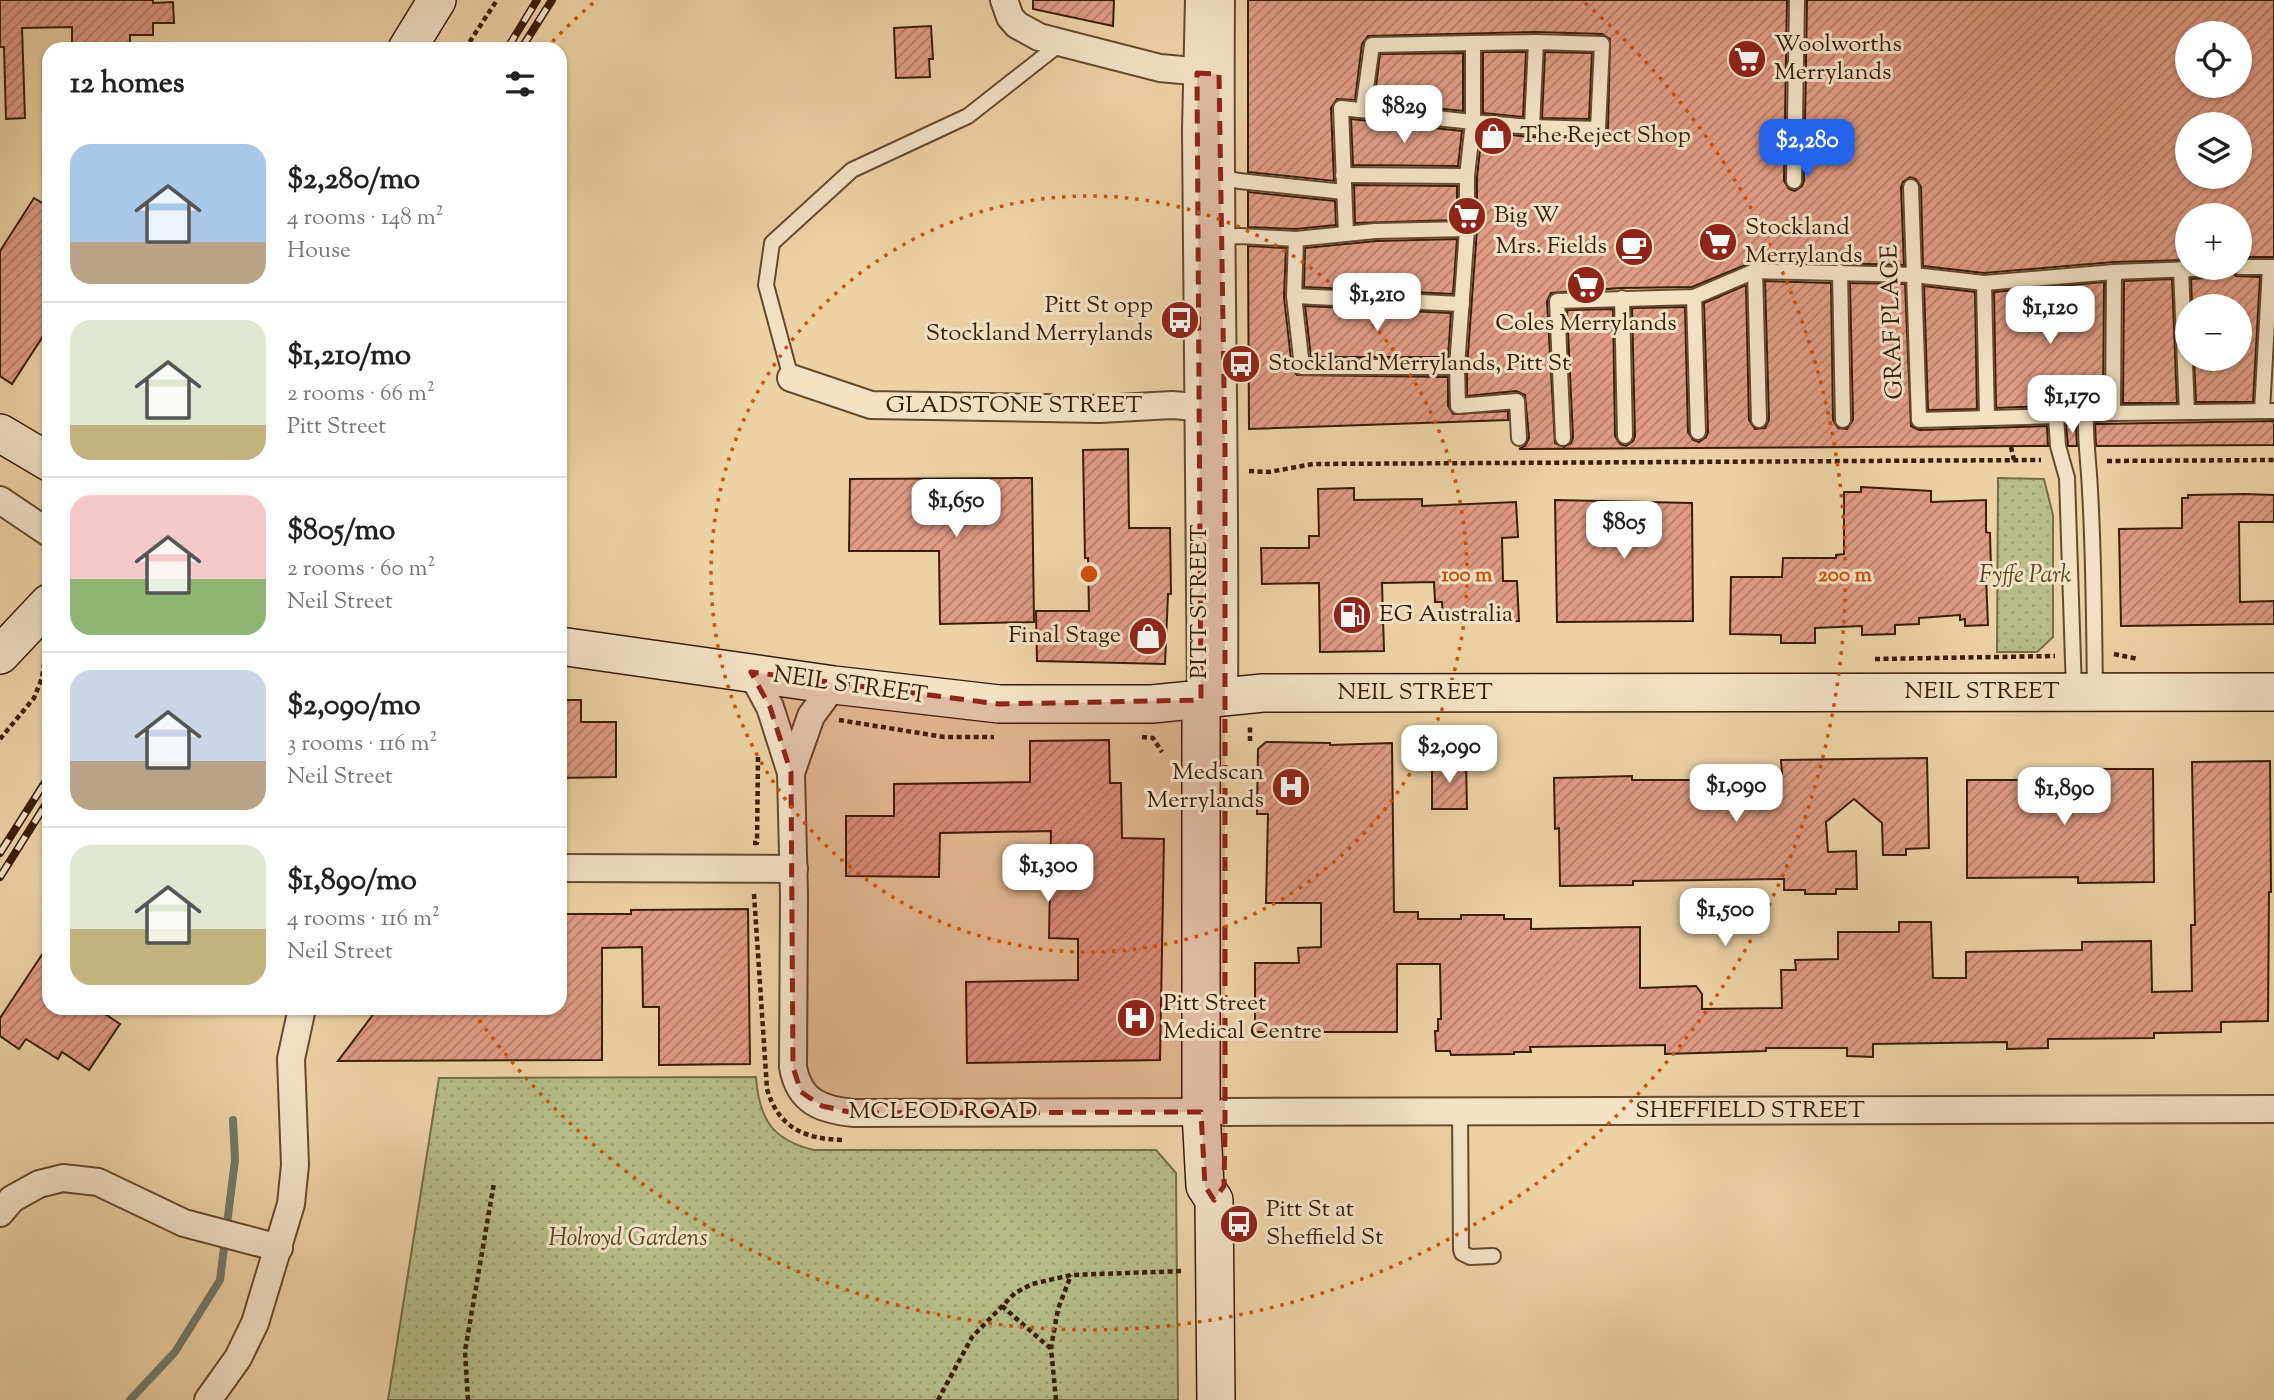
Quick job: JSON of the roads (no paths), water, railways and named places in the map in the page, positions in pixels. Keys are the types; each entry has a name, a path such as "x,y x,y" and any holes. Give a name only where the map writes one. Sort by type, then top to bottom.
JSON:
{"main road":[{"path":"411,42 438,0"},
{"path":"0,433 42,459"},
{"path":"0,655 42,610"},
{"name":"NEIL STREET","path":"567,647 834,685 999,704 1152,704 1262,693 2274,692"},
{"name":"PITT STREET","path":"1212,699 1213,1112 1205,1186 1214,1200 1216,1400"}],"street":[{"path":"1004,0 1010,17 1017,26 1027,32 1160,68 1208,73"},
{"name":"PITT STREET","path":"1199,0 1221,177 1225,449 1212,699"},
{"name":"PITT STREET","path":"1212,699 1198,407 1208,73 1221,0"},
{"name":"GLADSTONE STREET","path":"791,378 871,405 1100,409 1172,405 1198,407"},
{"path":"0,500 42,528"},
{"name":"MCLEOD ROAD","path":"751,672 770,707 790,773 794,869 793,1067 801,1092 809,1100 836,1111 854,1113 1213,1112"},
{"name":"MCLEOD ROAD","path":"790,773 811,716 834,685"},
{"path":"567,869 794,869"},
{"path":"208,1400 238,1358 255,1323 291,1204 295,1165 291,1059 300,1015"},
{"name":"SHEFFIELD STREET","path":"1213,1112 2274,1109"},
{"path":"0,1213 12,1199 39,1184 63,1178 98,1182 184,1223 279,1248"}],"lane":[{"path":"1794,181 1797,0"},
{"path":"1532,127 1536,42"},
{"path":"1346,234 1341,108 1532,127 1598,129 1602,44 1536,42 1372,45 1363,110"},
{"path":"791,378 766,285 772,243 852,170 968,116 1061,43"},
{"path":"1473,43 1473,121 1467,176 1468,229 1457,367 1458,406 1517,401 1519,438"},
{"path":"1343,175 1467,176"},
{"path":"1221,177 1344,192"},
{"name":"GRAF PLACE","path":"1911,187 1919,420 2268,411"},
{"path":"1222,237 1296,239 1468,229"},
{"path":"1296,239 1294,296 1302,367 1457,367"},
{"path":"2252,267 2272,267 2268,411"},
{"path":"1563,438 1557,301 1694,297 1755,271 1914,275 1984,283 2175,269"},
{"path":"1755,271 1759,420"},
{"path":"1840,272 1843,420"},
{"path":"2113,413 2114,272"},
{"path":"2181,280 2187,412"},
{"path":"1984,283 1987,418"},
{"path":"1294,296 1462,304"},
{"path":"1694,297 1698,432"},
{"path":"1622,298 1625,436"},
{"path":"2085,692 2092,529 2085,446 2086,415"},
{"path":"2056,416 2058,446 2067,478 2085,692"},
{"path":"1460,1112 1461,1249 1465,1256 1493,1256"}],"waterway":[{"path":"130,1400 175,1352 220,1280 235,1160 233,1120"}],"railway":[{"path":"511,42 537,0"},
{"path":"525,42 552,0"},
{"path":"0,853 42,787"},
{"path":"0,877 42,810"}],"place":[{"name":"Woolworths Merrylands","path":"1747,59"},
{"name":"The Reject Shop","path":"1493,136"},
{"name":"Big W","path":"1467,216"},
{"name":"Stockland Merrylands","path":"1718,242"},
{"name":"Mrs. Fields","path":"1634,247"},
{"name":"Coles Merrylands","path":"1586,285"},
{"name":"Pitt St opp Stockland Merrylands","path":"1180,320"},
{"name":"Stockland Merrylands, Pitt St","path":"1241,364"},
{"name":"EG Australia","path":"1352,615"},
{"name":"Final Stage","path":"1148,636"},
{"name":"Medscan Merrylands","path":"1291,787"},
{"name":"Pitt Street Medical Centre","path":"1136,1018"},
{"name":"Pitt St at Sheffield St","path":"1239,1224"}],"park label":[{"name":"Fyffe Park","path":"2025,576"},
{"name":"Holroyd Gardens","path":"628,1239"}]}
